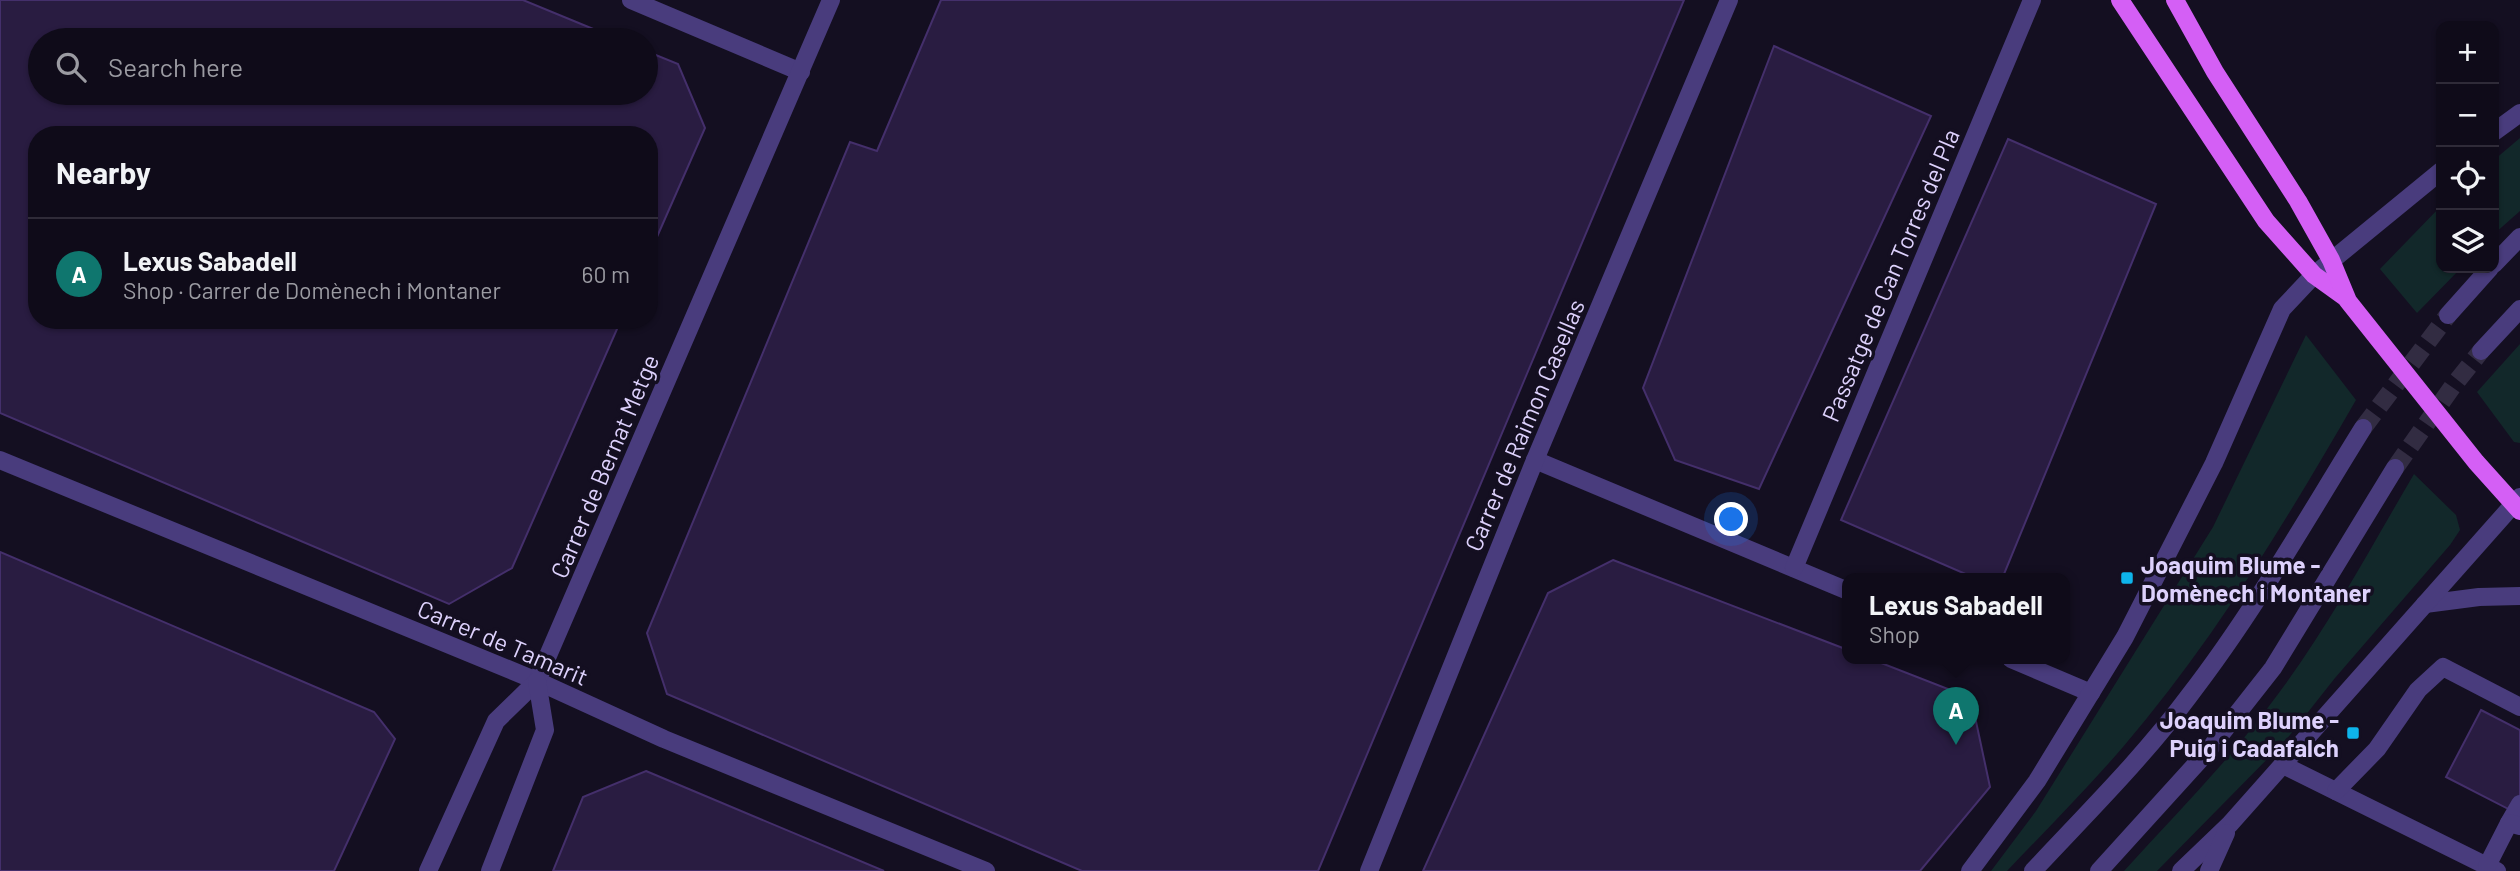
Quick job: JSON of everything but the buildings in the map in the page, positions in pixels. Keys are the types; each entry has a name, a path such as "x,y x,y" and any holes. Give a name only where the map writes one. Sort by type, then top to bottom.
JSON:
{"main road":[{"path":"2120,0 2255,206 2314,275 2348,301 2476,462 2518,504"},
{"path":"2176,2 2216,72 2298,201 2331,260 2348,301"}],"street":[{"path":"631,0 801,72"},
{"name":"Carrer de Bernat Metge","path":"428,871 496,721 537,681 831,0"},
{"name":"Carrer de Raimon Casellas","path":"1369,871 1535,460 1729,0"},
{"name":"Passatge de Can Torres del Pla","path":"1794,568 2032,0"},
{"path":"2499,128 2520,113"},
{"path":"1970,871 2037,781 2125,637 2214,463 2282,309 2331,260 2436,175"},
{"path":"2499,259 2520,237"},
{"path":"2448,315 2486,273"},
{"path":"2482,351 2520,309"},
{"path":"2033,871 2147,750 2190,696 2244,620 2363,428"},
{"name":"Carrer de Tamarit","path":"0,460 537,681 664,739 986,871"},
{"path":"1535,460 1842,589"},
{"path":"2099,871 2207,752 2273,668 2395,468"},
{"path":"2182,871 2230,824 2425,604 2518,504"},
{"path":"2425,604 2479,597 2520,596"},
{"path":"2023,664 2091,693"},
{"path":"2336,791 2377,749 2418,690 2443,667 2520,707"},
{"path":"490,871 545,730 537,681"},
{"path":"2283,765 2492,868 2515,825 2520,804"},
{"path":"2209,871 2230,824"}],"green space":[{"path":"2520,138 2520,211 2499,230 2499,210 2499,156"},
{"path":"2436,211 2436,273 2456,273 2417,313 2380,269"},
{"path":"2306,335 2356,400 2330,445 2276,535 2218,623 2156,707 2095,779 2007,871 1991,871 2036,811 2213,527"},
{"path":"2520,344 2520,443 2514,442 2477,392"},
{"path":"2414,474 2456,515 2460,530 2450,545 2335,678 2286,740 2157,871 2124,871 2232,752 2287,682 2344,595"}],"tunnel":[{"path":"2363,428 2448,315"},
{"path":"2395,468 2481,351"}],"place":[{"name":"Joaquim Blume - Domènech i Montaner","path":"2127,578"},
{"name":"Joaquim Blume - Puig i Cadafalch","path":"2353,733"},
{"name":"Lexus Sabadell","path":"1956,745"}]}
